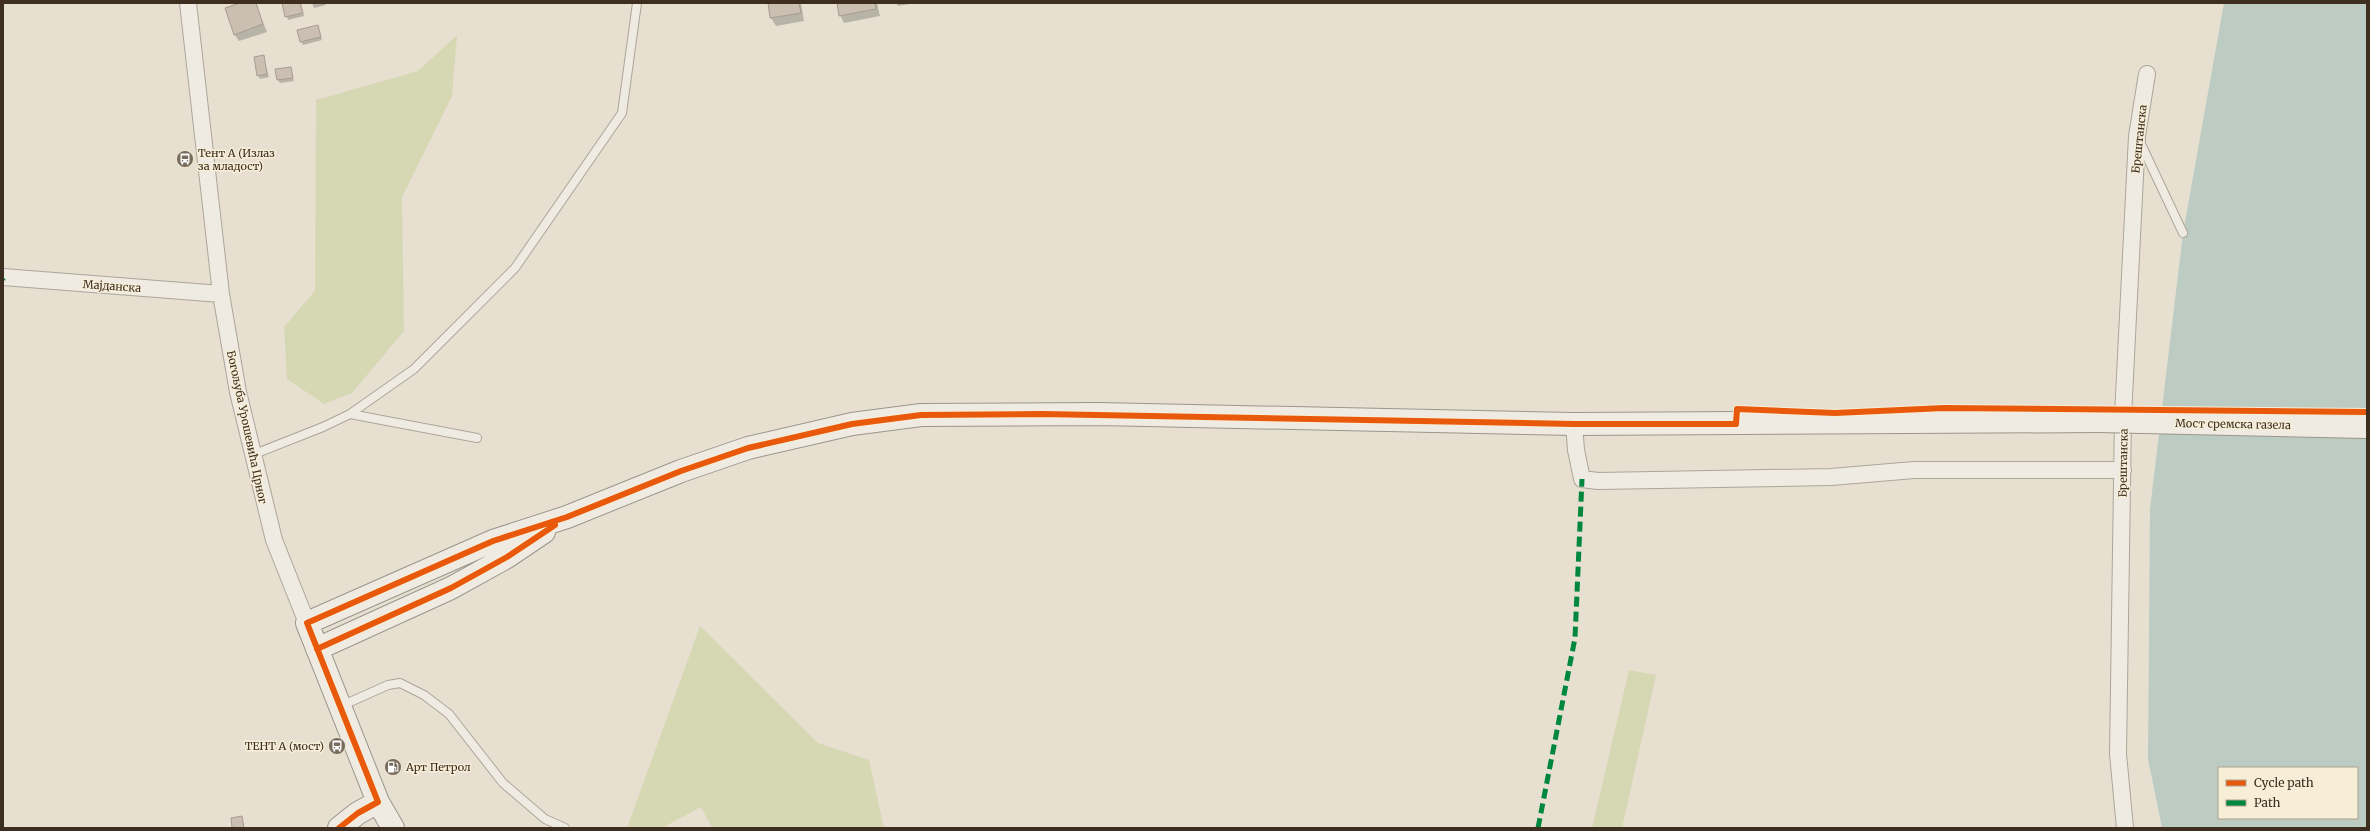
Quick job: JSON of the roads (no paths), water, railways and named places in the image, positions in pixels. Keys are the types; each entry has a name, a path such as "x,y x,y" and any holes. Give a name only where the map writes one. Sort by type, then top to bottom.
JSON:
{"main road":[{"name":"Мост сремска газела","path":"566,517 682,471 748,448 852,424 921,415 1107,414 1574,424 2098,421 2367,427"},
{"path":"307,622 493,541 566,517"},
{"path":"317,648 451,588 507,557 566,517"},
{"name":"Богољуба Урошевића Црног","path":"307,622 378,802 393,828"},
{"path":"339,828 358,813 378,802"}],"street":[{"name":"Богољуба Урошевића Црног","path":"188,3 221,294 238,392 252,455 274,540 307,622"},
{"name":"Брештанска","path":"2125,828 2118,754 2124,408 2137,136 2147,74"},
{"name":"Мајданска","path":"3,278 221,294"},
{"path":"1574,424 1576,450 1582,479 1590,480 1831,477 1914,470 2123,470"}],"lane":[{"path":"252,455 323,427 350,414 414,369 515,268 622,113 637,3"},
{"path":"2137,136 2184,233"},
{"path":"350,414 477,438"},
{"path":"340,706 388,685 400,683 424,695 449,714 503,783 546,819 565,828"}],"place":[{"name":"Тент А (Излаз за младост)","path":"185,159"},
{"name":"ТЕНТ А (мост)","path":"337,746"},
{"name":"Арт Петрол","path":"393,767"}]}
